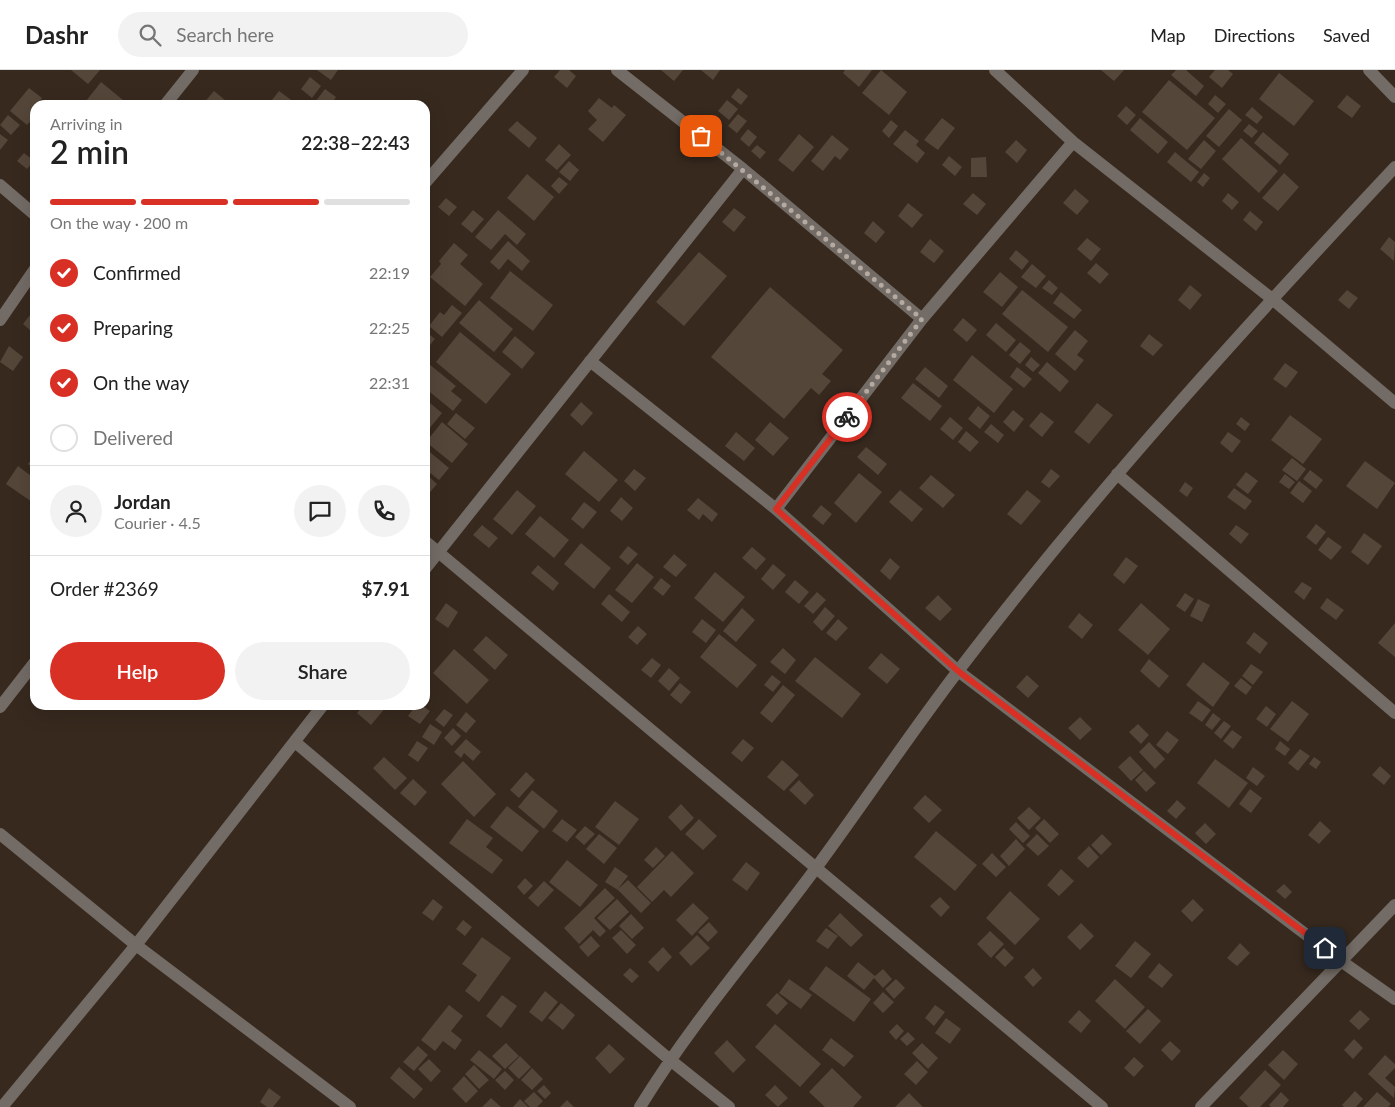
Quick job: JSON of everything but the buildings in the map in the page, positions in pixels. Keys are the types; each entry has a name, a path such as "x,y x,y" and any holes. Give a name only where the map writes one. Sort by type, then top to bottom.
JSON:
{"street":[{"path":"169,100 193,70"},
{"path":"430,177 523,70"},
{"path":"617,70 743,169 922,319"},
{"path":"995,70 1073,142 1271,298 1395,402"},
{"path":"1369,70 1395,97"},
{"path":"776,509 922,319 1073,142"},
{"path":"640,1107 669,1060 816,869 958,671 1117,474 1271,298 1395,167"},
{"path":"430,562 743,169"},
{"path":"0,185 30,211"},
{"path":"0,320 30,276"},
{"path":"590,361 776,509 958,671 1341,961 1395,999"},
{"path":"1117,474 1395,713"},
{"path":"430,545 1102,1107"},
{"path":"0,707 30,668"},
{"path":"2,1107 136,945 318,710"},
{"path":"295,742 669,1060 729,1107"},
{"path":"0,834 136,945 350,1107"},
{"path":"1201,1107 1395,905"}],"way so far":[{"path":"701,136 922,319 847,417"}],"route":[{"path":"847,417 776,509 958,671 1325,948"}]}
